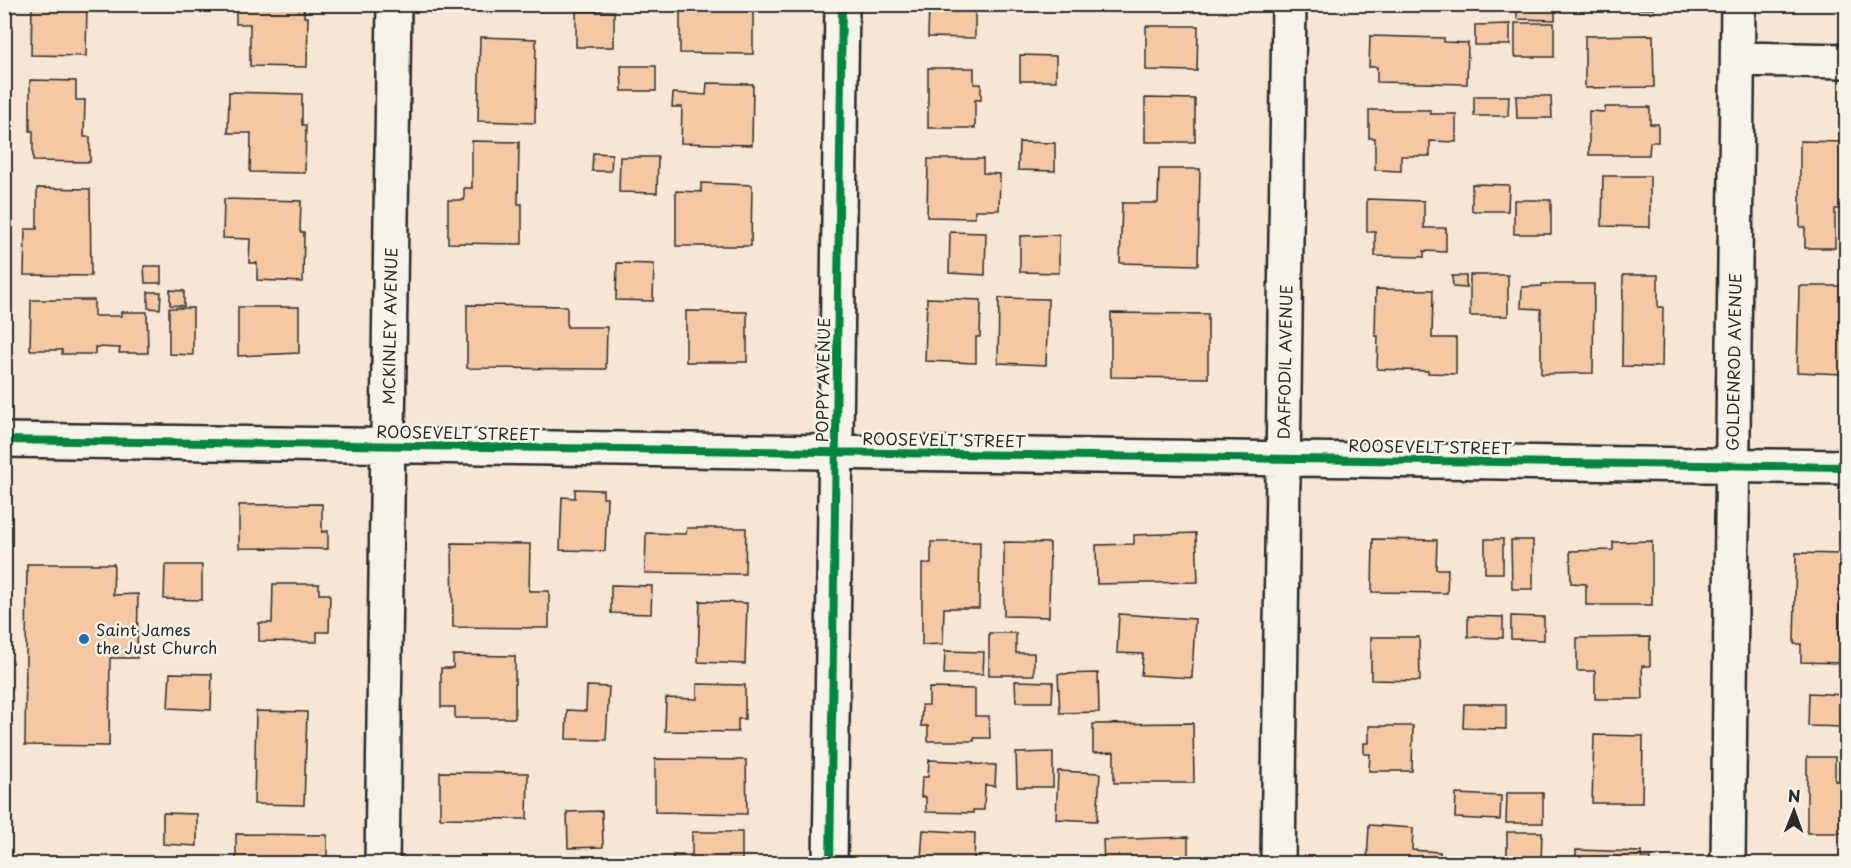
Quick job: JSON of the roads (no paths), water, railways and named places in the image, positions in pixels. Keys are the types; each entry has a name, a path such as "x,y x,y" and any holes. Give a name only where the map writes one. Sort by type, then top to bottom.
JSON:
{"street":[{"name":"MCKINLEY AVENUE","path":"382,864 394,4"},
{"name":"POPPY AVENUE","path":"830,864 842,4"},
{"name":"DAFFODIL AVENUE","path":"1278,864 1289,4"},
{"name":"GOLDENROD AVENUE","path":"1728,864 1738,4"},
{"path":"1738,59 1846,61"},
{"name":"ROOSEVELT STREET","path":"4,440 1846,467"}],"place":[{"name":"Saint James the Just Church","path":"84,639"}]}
